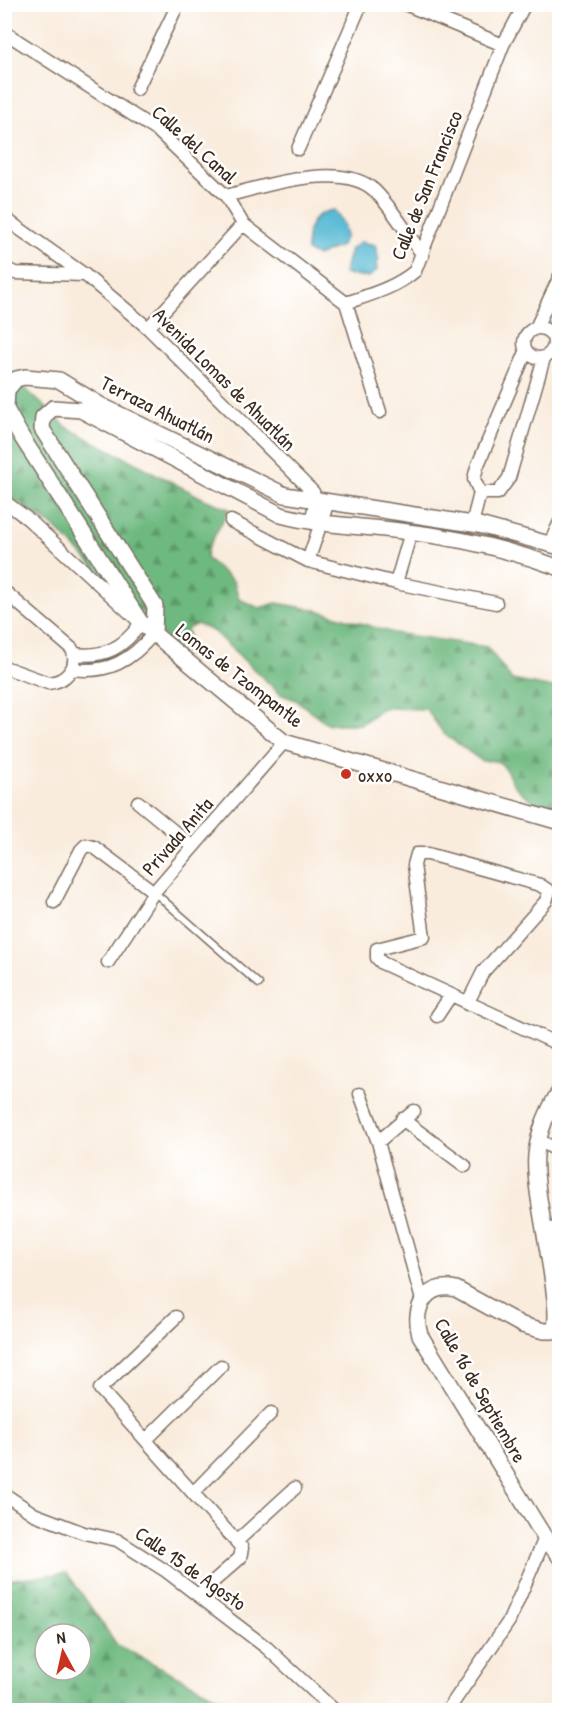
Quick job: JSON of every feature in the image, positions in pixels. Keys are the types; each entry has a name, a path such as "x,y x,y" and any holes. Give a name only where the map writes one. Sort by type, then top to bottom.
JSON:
{"street":[{"path":"137,89 178,4"},
{"path":"298,149 361,4"},
{"path":"405,4 503,45"},
{"name":"Calle de San Francisco","path":"345,303 405,279 415,271 503,45 525,4"},
{"name":"Calle del Canal","path":"4,32 158,131 226,196 243,224 345,303"},
{"path":"226,196 288,179 327,177 358,181 374,190 423,255"},
{"name":"Avenida Lomas de Ahuatlán","path":"4,218 85,275 148,328 322,502"},
{"path":"148,328 243,224"},
{"path":"4,268 15,273 85,275"},
{"path":"484,494 475,485 477,467 526,352 525,338 536,328 560,276"},
{"path":"345,303 380,412"},
{"path":"484,494 503,489 509,478 544,358 554,348 552,335 560,316"},
{"path":"536,328 545,329 552,335"},
{"path":"526,352 534,358 544,358"},
{"name":"Terraza Ahuatlán","path":"141,622 6,409 7,390 16,379 33,377 59,380 100,405 285,495 476,525 555,545"},
{"name":"Terraza Ahuatlán","path":"154,633 155,606 45,437 42,423 47,411 59,408 81,411 281,515 316,522 411,532 519,553 560,568"},
{"path":"476,525 484,494"},
{"path":"4,501 28,519 141,622 131,637 111,651 73,662"},
{"path":"308,561 322,502"},
{"path":"231,521 308,561 396,583 496,603"},
{"path":"555,545 560,522"},
{"path":"396,583 411,532"},
{"path":"4,591 72,649 73,662 63,679 48,683 4,667"},
{"name":"Lomas de Tzompantle","path":"141,622 285,742 560,822"},
{"path":"73,662 102,670 116,666 140,650 154,633"},
{"name":"Privada Anita","path":"108,962 154,892 285,742"},
{"path":"138,802 193,847"},
{"path":"54,903 81,850 86,845 94,847 154,892"},
{"path":"466,1004 483,972 546,901 549,891 540,885 423,853 417,854 414,865 424,937 381,947 375,953 382,963 466,1004 560,1045"},
{"path":"437,1016 451,995"},
{"name":"Calle 16 de Septiembre","path":"560,1091 539,1140 536,1170 553,1228 559,1310 557,1334 522,1325 456,1289 437,1288 422,1300 416,1316 420,1335 544,1538 560,1557"},
{"path":"360,1094 378,1142 422,1300"},
{"path":"378,1142 414,1111"},
{"path":"402,1119 465,1166"},
{"path":"539,1140 560,1152"},
{"path":"176,1317 100,1389 242,1548 240,1557 199,1594"},
{"path":"147,1439 221,1366"},
{"path":"194,1493 272,1413"},
{"path":"237,1541 295,1488"},
{"name":"Calle 15 de Agosto","path":"4,1494 34,1514 84,1533 117,1540 199,1594 267,1648 334,1710"},
{"path":"448,1710 509,1621 544,1538"}],"lane":[{"path":"154,892 259,984"}],"green space":[{"path":"4,369 68,428 204,499 229,509 207,550 206,558 234,582 239,599 259,608 276,603 317,610 393,633 487,647 512,680 559,689 559,816 520,791 504,767 497,761 482,761 444,734 426,709 383,708 361,724 328,724 296,700 280,694 213,631 197,624 187,629 194,659 173,645 53,526 5,493"},
{"path":"67,1573 117,1645 226,1701 236,1710 5,1710 5,1580"}],"water":[{"path":"334,210 343,223 346,236 341,246 317,256 307,251 307,236 311,223 320,215"},
{"path":"361,242 375,245 379,261 376,263 377,270 369,277 344,274 351,249"}],"place":[{"name":"oxxo","path":"346,774"}]}
